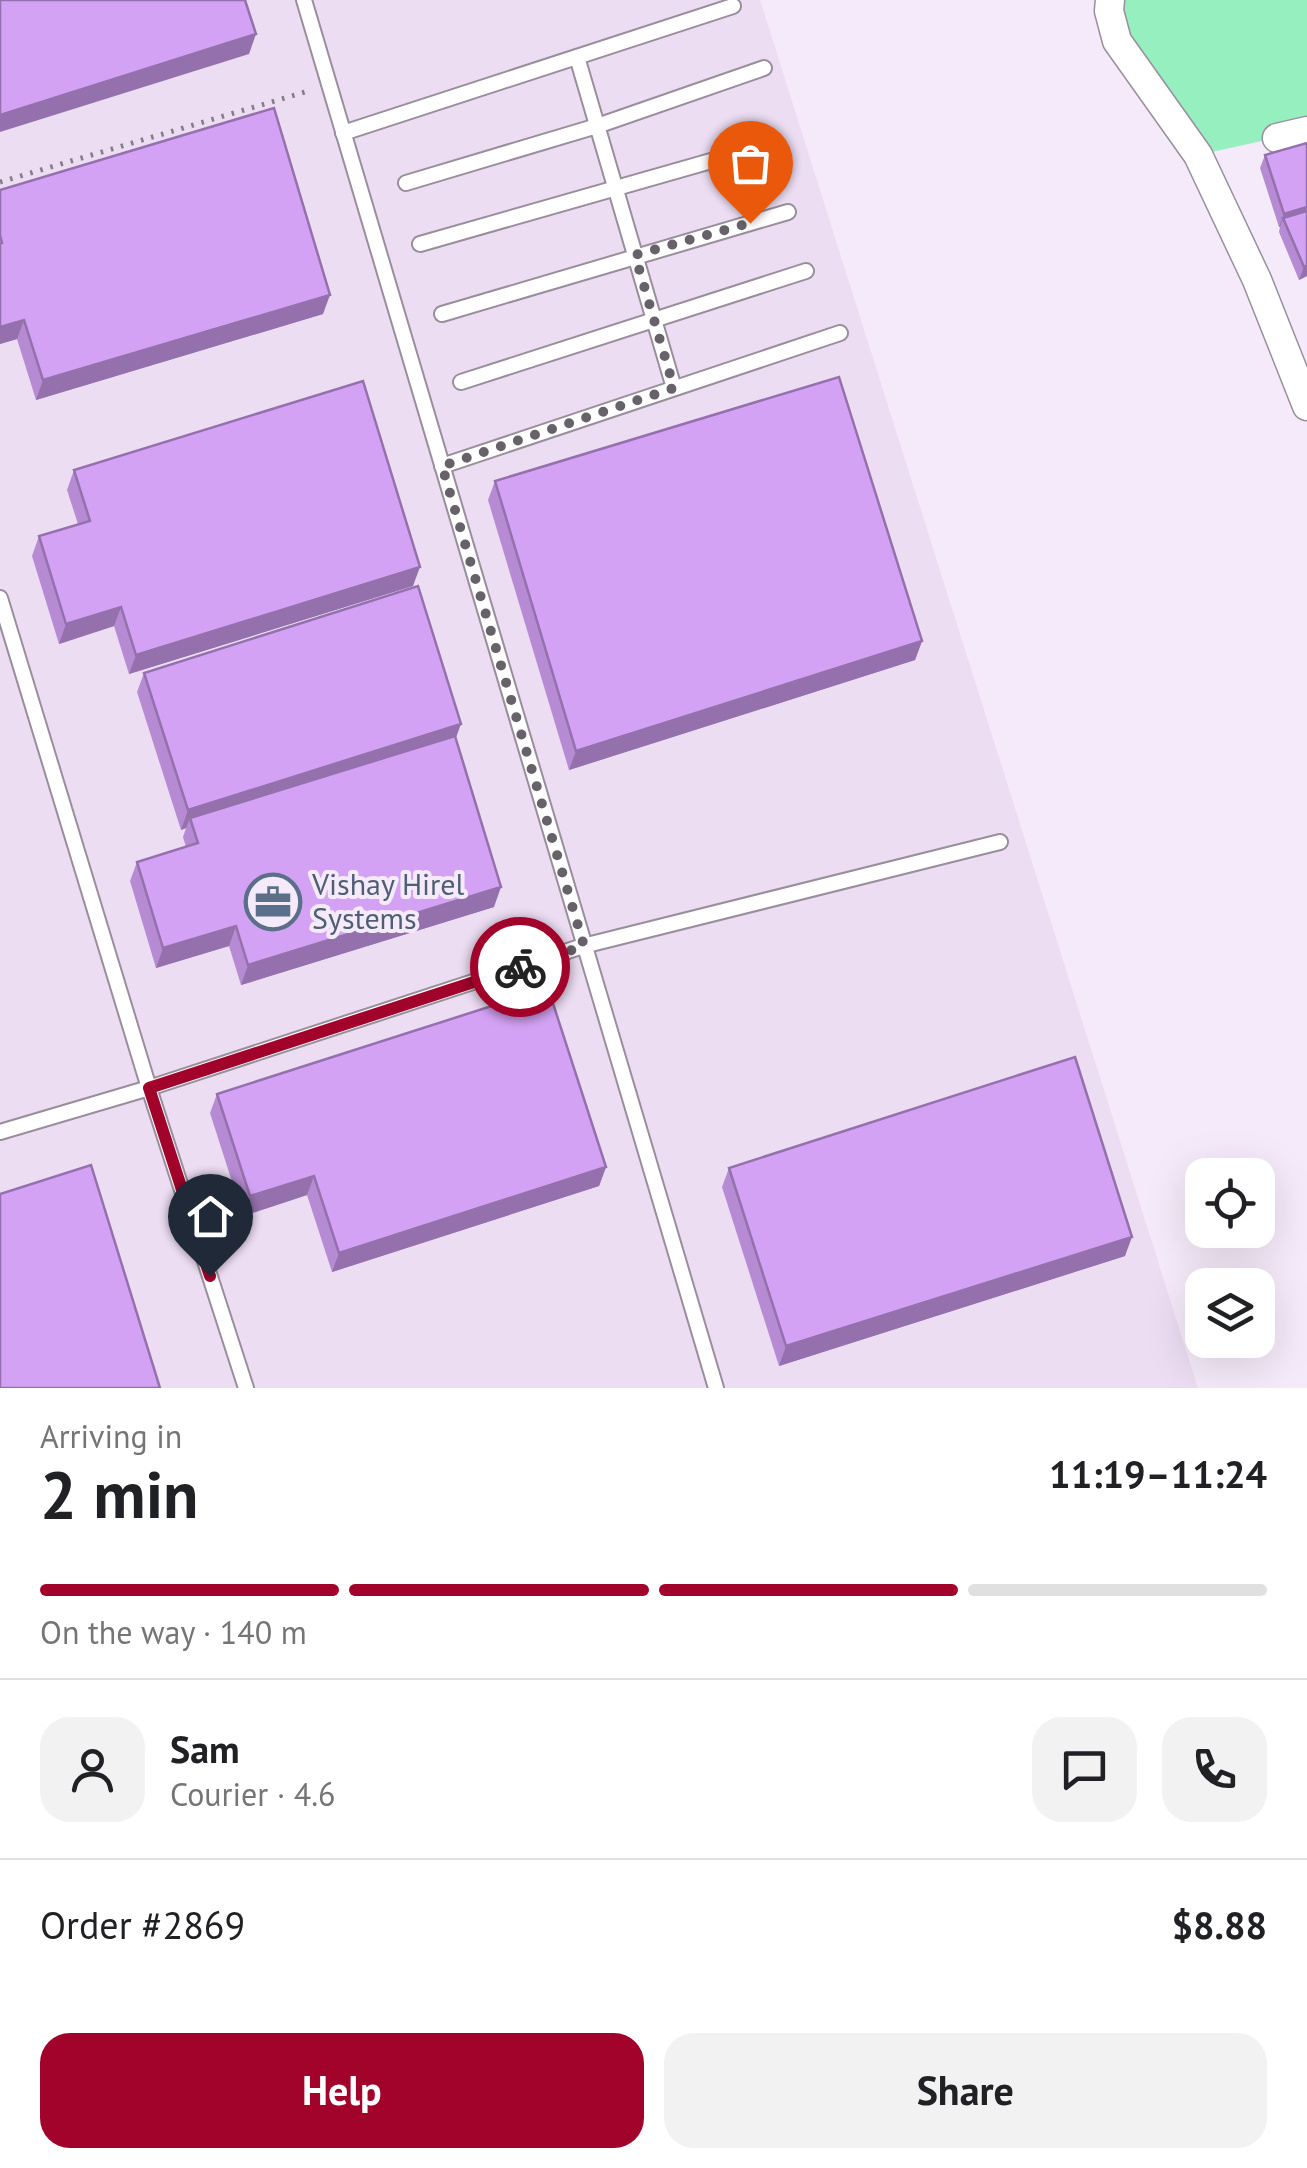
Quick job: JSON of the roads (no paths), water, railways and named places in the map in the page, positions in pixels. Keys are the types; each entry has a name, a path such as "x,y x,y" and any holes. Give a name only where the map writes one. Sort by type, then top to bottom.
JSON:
{"street":[{"path":"1110,0 1108,11 1117,41 1198,155 1257,280 1307,406"},
{"path":"1277,138 1307,131"}],"lane":[{"path":"304,0 716,1388"},
{"path":"343,133 733,6"},
{"path":"576,57 674,388"},
{"path":"406,183 597,126 764,68"},
{"path":"420,244 767,146"},
{"path":"442,314 788,212"},
{"path":"461,382 806,271"},
{"path":"442,466 840,332"},
{"path":"0,598 149,1088 246,1388"},
{"path":"0,1132 149,1088 584,946 1000,842"}],"place":[{"name":"Vishay Hirel Systems","path":"273,902"}]}
